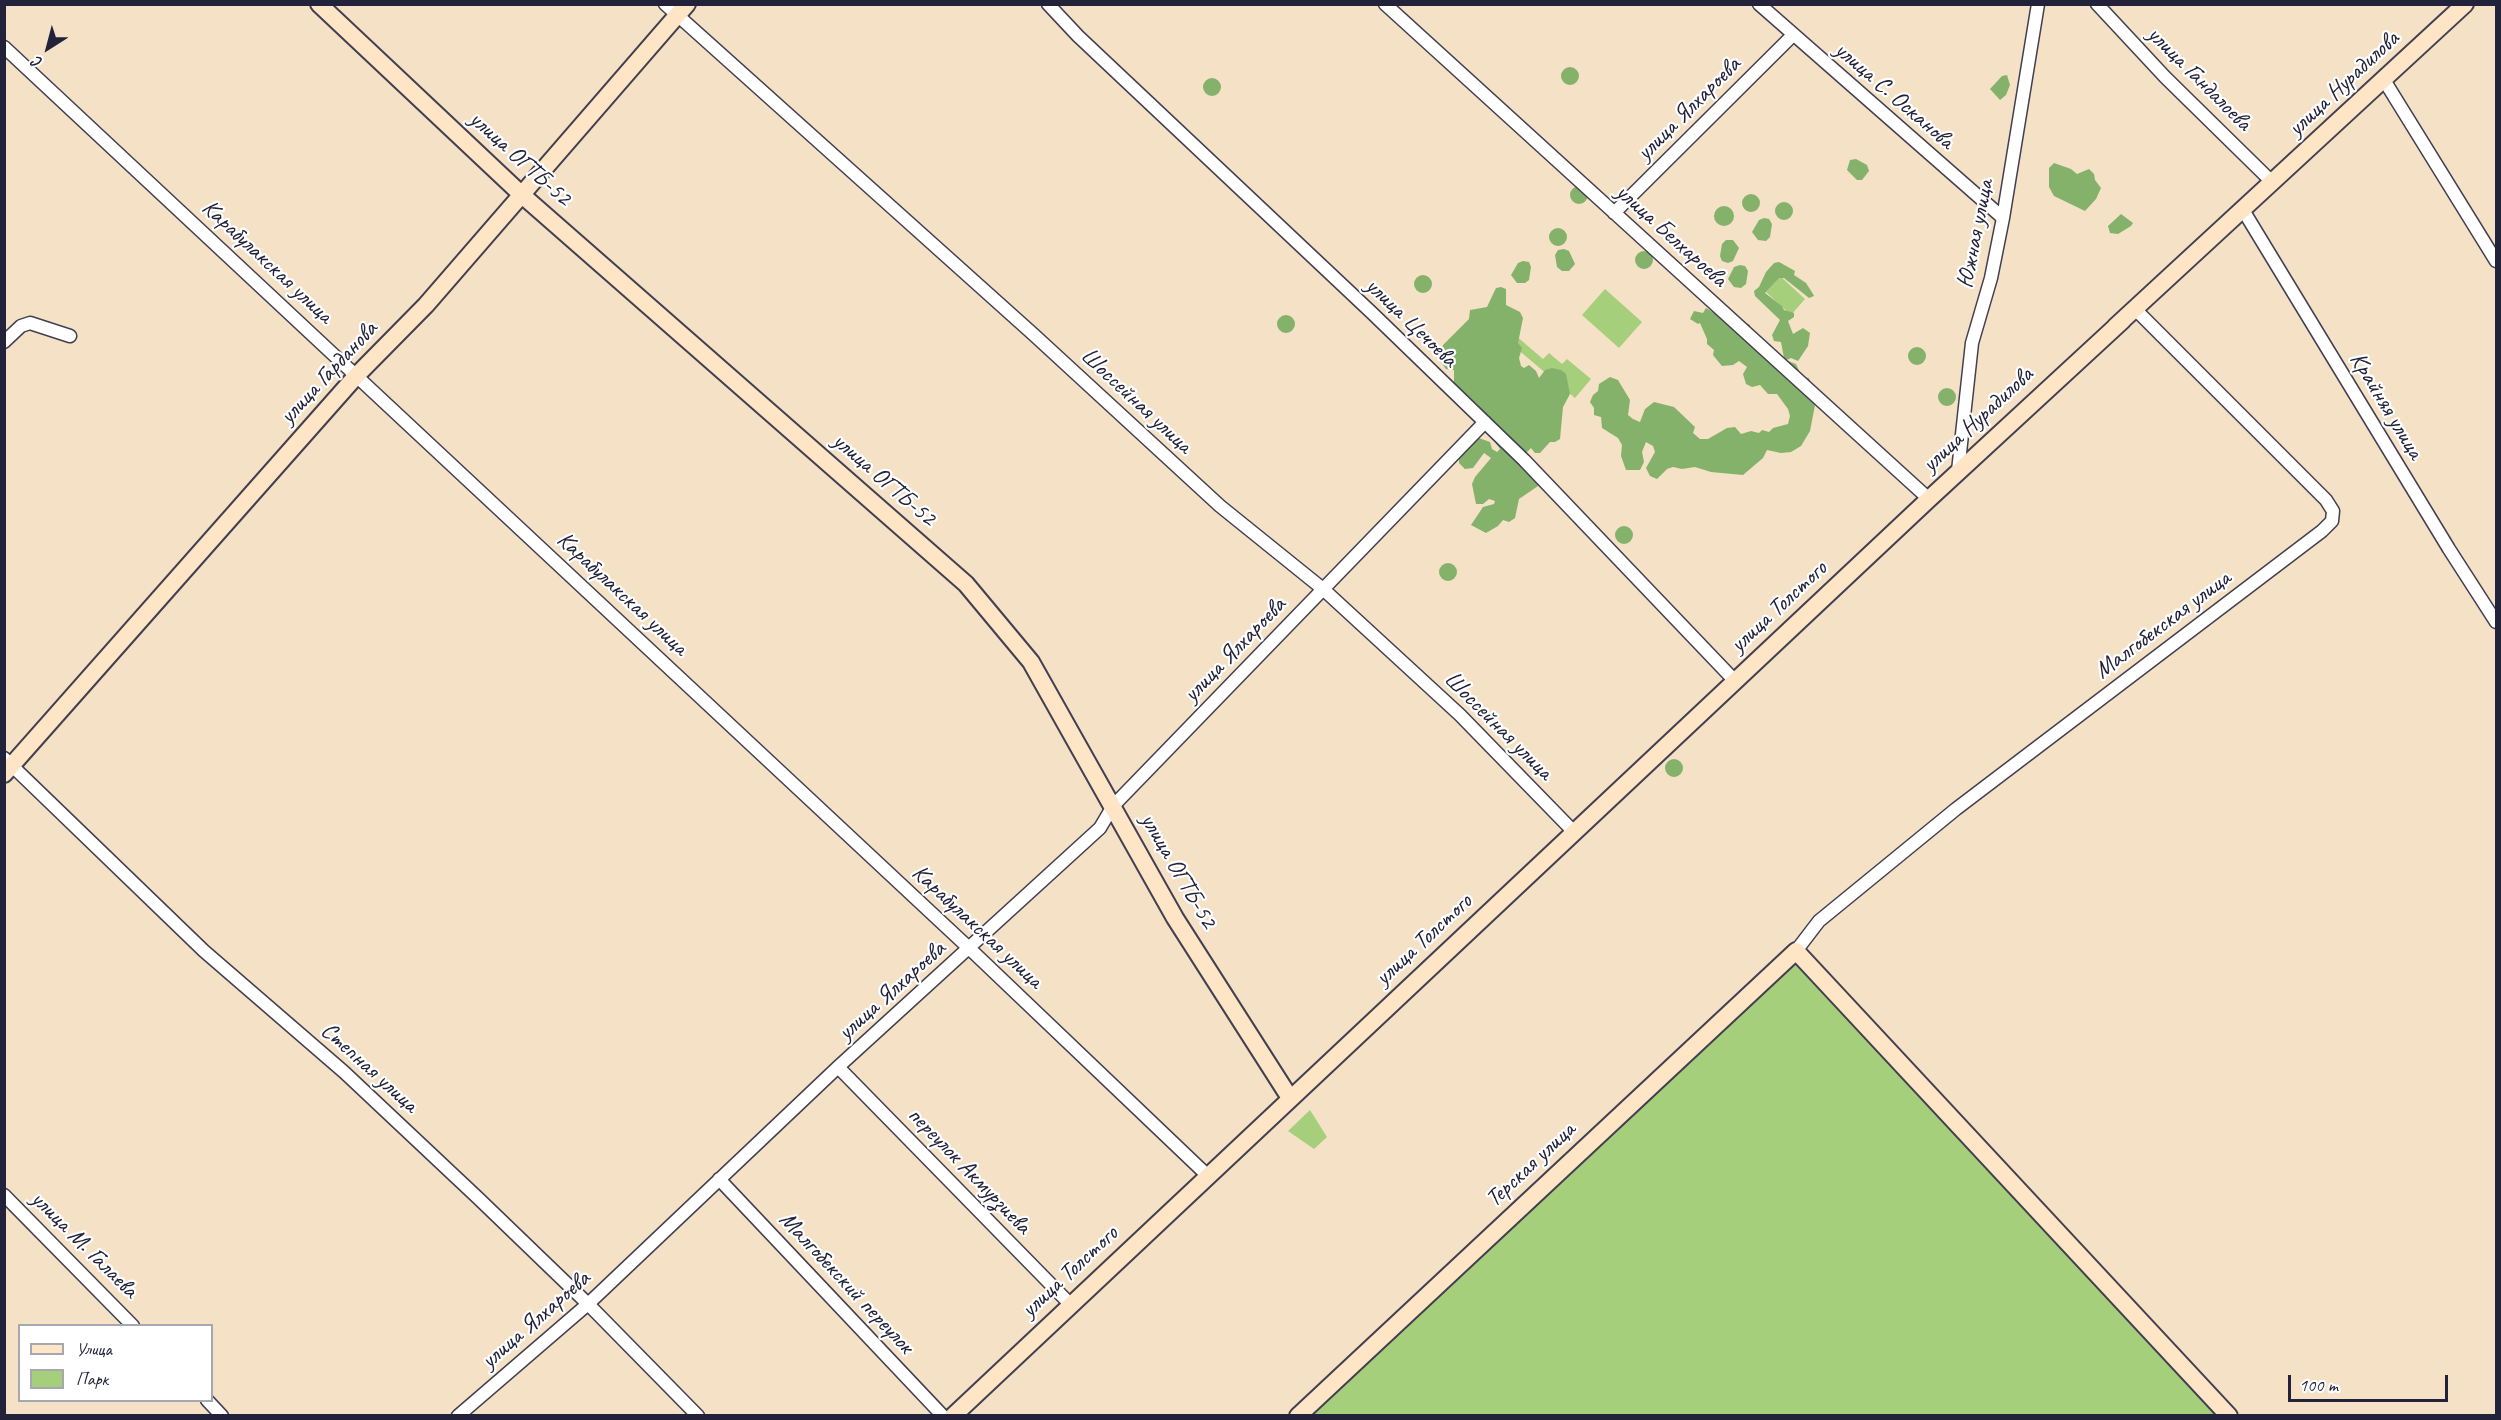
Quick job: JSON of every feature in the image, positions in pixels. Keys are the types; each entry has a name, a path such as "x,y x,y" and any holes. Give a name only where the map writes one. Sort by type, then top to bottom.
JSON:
{"street":[{"name":"улица ОГТБ-52","path":"319,4 522,195 966,584 1031,662 1175,918 1290,1098"},
{"name":"улица Цечоева","path":"1048,4 1078,36 1485,422 1735,681"},
{"name":"улица Белхароева","path":"1385,4 1929,499"},
{"name":"улица С. Осканова","path":"1759,4 2003,219"},
{"name":"Южная улица","path":"1958,471 1972,343 1991,278 2003,219 2038,4"},
{"name":"улица Гандалоева","path":"2097,4 2165,77 2272,182"},
{"name":"улица Нурадилова","path":"1929,499 2465,4"},
{"name":"улица Гарданова","path":"7,766 357,375 426,306 522,195 676,8"},
{"name":"Шоссейная улица","path":"676,8 1220,506 1323,590 1460,715 1574,832"},
{"name":"улица Ялхароева","path":"1614,213 1793,35"},
{"name":"Карабулакская улица","path":"4,47 970,949 1208,1176"},
{"path":"2384,80 2496,261"},
{"name":"Крайняя улица","path":"2243,210 2449,549 2496,622"},
{"name":"улица Нурадилова","path":"1929,499 2129,315"},
{"name":"Малгобекская улица","path":"1796,951 1819,921 1956,809 2286,559 2332,521 2333,512 2326,500 2129,315"},
{"path":"4,342 21,326 30,323 70,336"},
{"name":"улица Ялхароева","path":"458,1416 588,1304 838,1067 1100,828 1113,806 1485,422"},
{"name":"улица Толстого","path":"953,1416 1929,499"},
{"name":"Степная улица","path":"7,766 27,782 204,951 344,1072 588,1304 698,1416"},
{"path":"1796,951 2229,1416"},
{"name":"Терская улица","path":"1298,1416 1796,951"},
{"name":"переулок Акмурзиева","path":"838,1067 1071,1305"},
{"name":"Малгобекский переулок","path":"719,1179 943,1416"},
{"name":"улица М. Галаева","path":"4,1195 131,1324"},
{"path":"208,1402 222,1416"}],"green space":[{"path":"1570,67 1576,70 1579,76 1576,82 1570,85 1564,82 1561,76 1564,70"},
{"path":"2007,75 2010,85 2006,95 2000,100 1990,89 2002,76"},
{"path":"1212,78 1218,81 1221,87 1218,93 1212,96 1206,93 1203,87 1206,81"},
{"path":"1856,159 1867,165 1869,171 1862,180 1857,180 1847,170 1850,160"},
{"path":"2054,163 2071,169 2077,174 2089,169 2094,174 2101,188 2096,199 2085,211 2054,196 2049,187 2049,168"},
{"path":"1579,186 1585,189 1588,195 1585,201 1579,204 1573,201 1570,195 1573,189"},
{"path":"1751,194 1757,197 1760,203 1757,209 1751,212 1745,209 1742,203 1745,197"},
{"path":"1784,202 1790,205 1793,211 1790,217 1784,220 1778,217 1775,211 1778,205"},
{"path":"1720,206 1728,206 1734,212 1734,220 1728,226 1720,226 1714,220 1714,212"},
{"path":"2121,214 2133,223 2118,234 2110,233 2108,226"},
{"path":"1769,219 1772,224 1770,237 1766,241 1758,240 1752,232 1759,220"},
{"path":"1558,228 1564,231 1567,237 1564,243 1558,246 1552,243 1549,237 1552,231"},
{"path":"1726,240 1733,240 1739,248 1733,261 1728,263 1722,261 1720,256 1722,244"},
{"path":"1558,250 1569,251 1575,264 1569,271 1562,271 1557,267 1555,255"},
{"path":"1644,251 1650,254 1653,260 1650,266 1644,269 1638,266 1635,260 1638,254"},
{"path":"1529,262 1531,267 1529,280 1525,283 1517,283 1511,275 1518,263"},
{"path":"1779,262 1795,271 1794,275 1806,283 1814,296 1809,298 1784,278 1779,278 1765,293 1784,310 1794,313 1794,317 1788,321 1793,334 1803,328 1810,333 1808,346 1798,361 1784,358 1781,342 1774,341 1772,335 1780,320 1755,296 1754,291 1759,287 1766,272 1774,263"},
{"path":"1745,266 1748,271 1746,284 1741,288 1734,287 1728,279 1734,267"},
{"path":"1423,275 1429,278 1432,284 1429,290 1423,293 1417,290 1414,284 1417,278"},
{"path":"1780,276 1805,299 1791,315 1766,292"},
{"path":"1496,288 1506,289 1506,305 1520,312 1523,318 1518,343 1522,348 1519,358 1521,366 1524,368 1529,365 1536,371 1539,378 1545,370 1552,368 1561,370 1566,374 1570,394 1563,407 1560,439 1550,442 1540,453 1535,453 1531,448 1526,453 1538,480 1538,486 1519,499 1515,518 1509,522 1503,520 1486,533 1471,525 1483,507 1494,504 1495,501 1489,499 1483,504 1476,504 1472,484 1491,458 1484,453 1473,468 1465,469 1459,463 1459,458 1476,437 1490,442 1492,449 1497,452 1500,449 1454,387 1454,370 1446,369 1439,355 1443,345 1469,319 1470,310 1487,307"},
{"path":"1605,289 1642,322 1619,348 1582,315"},
{"path":"1706,308 1716,314 1725,311 1750,325 1751,331 1762,338 1770,364 1788,361 1796,364 1802,377 1809,378 1815,405 1810,431 1801,446 1791,452 1781,453 1767,450 1763,458 1743,475 1711,472 1695,467 1682,469 1673,467 1667,469 1657,479 1650,476 1646,468 1655,452 1653,446 1646,442 1642,452 1644,462 1640,470 1626,470 1621,456 1622,445 1618,438 1602,428 1601,417 1594,415 1594,408 1590,402 1598,391 1599,384 1610,377 1618,380 1630,400 1628,415 1633,419 1640,422 1645,409 1654,402 1674,407 1695,427 1693,433 1700,439 1708,439 1727,428 1735,427 1741,434 1751,431 1759,433 1762,430 1769,432 1773,428 1788,424 1790,416 1788,409 1777,394 1768,394 1760,385 1752,387 1746,384 1743,374 1747,367 1739,361 1733,365 1722,366 1713,355 1714,350 1707,344 1700,323 1690,319 1694,311 1703,313"},
{"path":"1286,315 1292,318 1295,324 1292,330 1286,333 1280,330 1277,324 1280,318"},
{"path":"1515,335 1543,359 1549,353 1562,364 1567,359 1591,379 1575,398 1509,342"},
{"path":"1917,347 1923,350 1926,356 1923,362 1917,365 1911,362 1908,356 1911,350"},
{"path":"1947,388 1953,391 1956,397 1953,403 1947,406 1941,403 1938,397 1941,391"},
{"path":"1624,526 1630,529 1633,535 1630,541 1624,544 1618,541 1615,535 1618,529"},
{"path":"1448,563 1454,566 1457,572 1454,578 1448,581 1442,578 1439,572 1442,566"},
{"path":"1674,759 1680,762 1683,768 1680,774 1674,777 1668,774 1665,768 1668,762"},
{"path":"1796,951 2229,1416 1298,1416"},
{"path":"1310,1110 1327,1137 1314,1149 1288,1131"}]}
